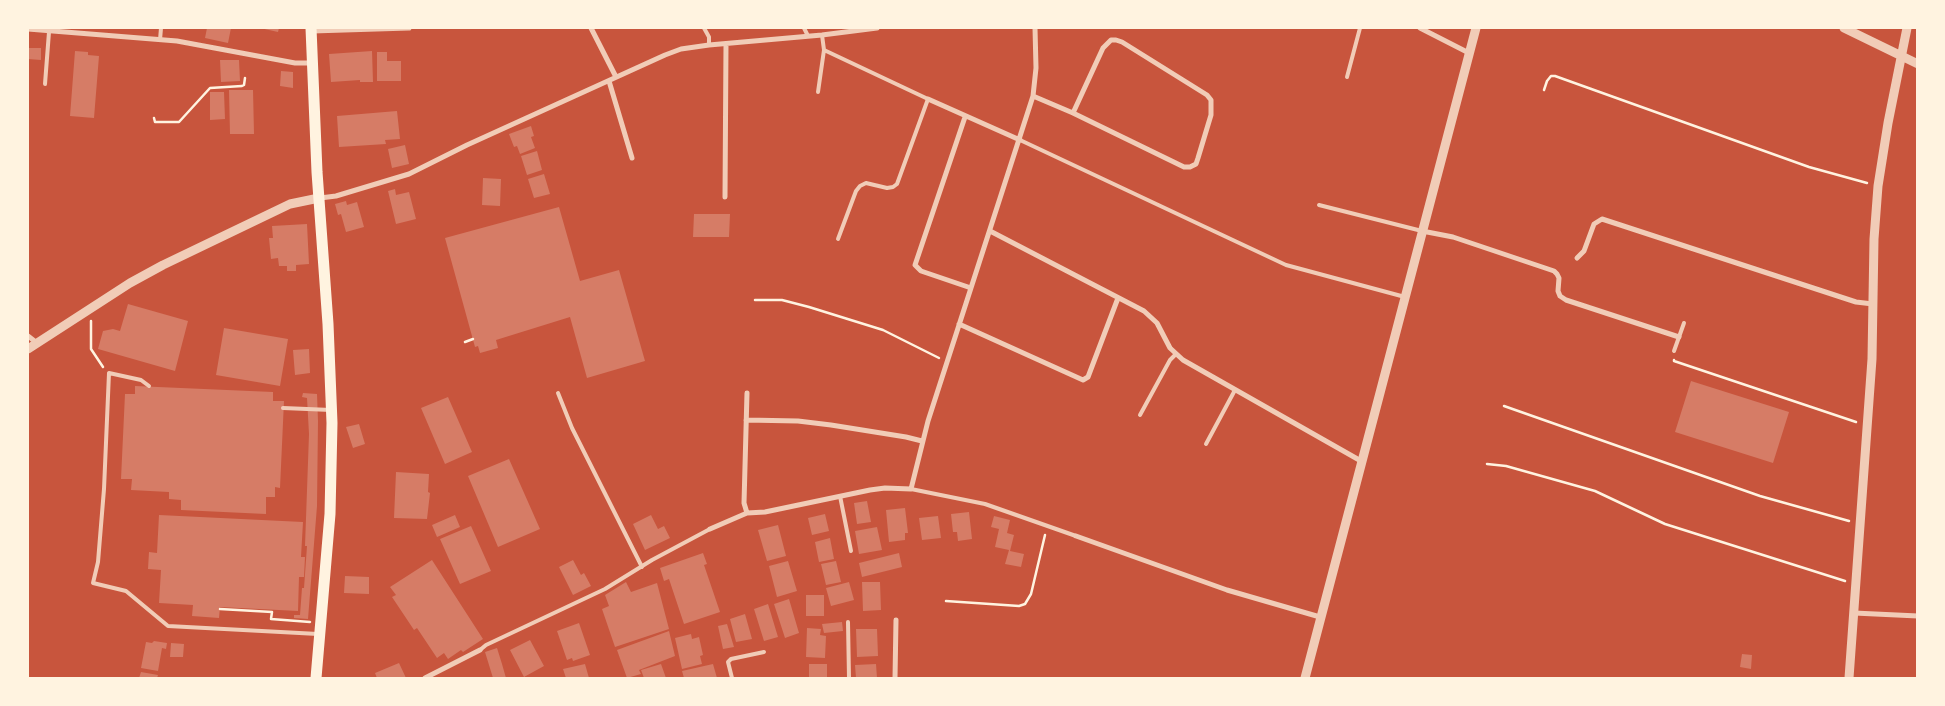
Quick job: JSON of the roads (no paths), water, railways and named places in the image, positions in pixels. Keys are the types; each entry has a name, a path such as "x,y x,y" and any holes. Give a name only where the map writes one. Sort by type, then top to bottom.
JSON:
{"main road":[{"path":"311,29 328,324 331,410 330,514 316,678"}],"street":[{"path":"311,29 409,28"},
{"path":"591,28 616,77"},
{"path":"28,349 130,283 163,265 290,204 355,190 409,174 467,145 673,52 709,45 877,28"},
{"path":"710,529 747,513 765,512 885,488 911,489 922,441 1033,96 1036,68 1035,28"},
{"path":"1420,28 1469,53"},
{"path":"1305,678 1476,28"},
{"path":"1844,28 1918,64"},
{"path":"1849,678 1872,359 1874,239 1878,186 1888,122 1907,28"},
{"path":"28,30 196,44 295,63 313,63"},
{"path":"1033,96 1073,113 1184,167 1196,164 1211,115 1211,100 1122,42 1110,40 1103,48 1073,113"},
{"path":"726,44 726,198"},
{"path":"608,81 632,158"},
{"path":"928,99 1020,140"},
{"path":"965,117 915,266 921,271 971,288"},
{"path":"1577,258 1584,251 1594,224 1602,219 1856,302 1873,304"},
{"path":"990,230 1151,316 1176,355 1361,461"},
{"path":"1422,231 1453,237 1554,271 1559,278 1558,291 1560,296 1566,300 1679,337"},
{"path":"959,324 1083,380 1088,377 1118,298"},
{"path":"28,336 37,343"},
{"path":"747,393 744,503 747,513"},
{"path":"746,420 798,421 922,441"},
{"path":"1076,536 1227,590 1320,617"},
{"path":"1854,613 1918,616"},
{"path":"895,678 896,620"},
{"path":"425,678 480,650"}],"lane":[{"path":"160,40 161,28"},
{"path":"704,28 710,37 709,45"},
{"path":"804,28 808,36"},
{"path":"1347,77 1360,28"},
{"path":"45,84 49,32"},
{"path":"818,92 824,50 822,35"},
{"path":"824,50 928,99 897,184 887,188 866,183 860,186 856,191 838,239"},
{"path":"1020,140 1286,265 1405,297"},
{"path":"1319,205 1422,231"},
{"path":"1674,350 1684,323"},
{"path":"1140,415 1170,360 1176,355"},
{"path":"149,386 141,380 109,373 104,489 98,562 93,584 126,591 168,626 320,634"},
{"path":"1206,444 1235,390"},
{"path":"558,393 572,428 642,566"},
{"path":"283,408 331,410"},
{"path":"911,489 978,502 1076,536"},
{"path":"840,496 851,551"},
{"path":"480,650 486,645 605,589 642,566 710,529"},
{"path":"848,622 849,678"},
{"path":"732,678 728,662 731,659 764,652"}]}
